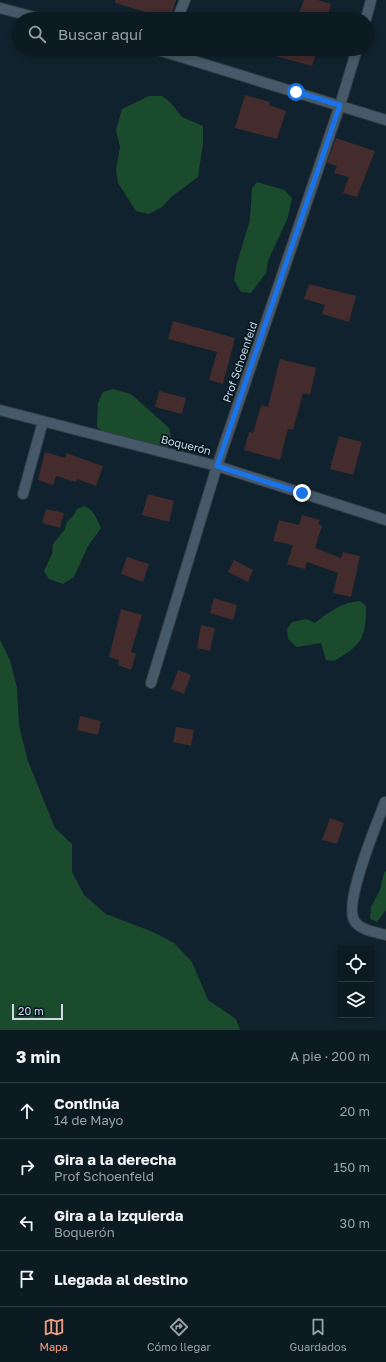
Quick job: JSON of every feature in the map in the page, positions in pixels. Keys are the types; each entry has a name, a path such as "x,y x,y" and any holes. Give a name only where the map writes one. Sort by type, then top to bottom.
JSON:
{"street":[{"path":"180,12 185,0"},
{"path":"368,12 371,0"},
{"path":"0,8 15,12"},
{"path":"181,56 386,120"},
{"name":"Prof Schoenfeld","path":"151,684 217,466 340,105 355,56"},
{"name":"Boquerón","path":"0,410 217,466 386,520"},
{"path":"23,494 43,421"},
{"path":"385,802 358,875 351,912 354,920 362,928 386,935"}],"green space":[{"path":"149,96 162,96 171,103 182,117 203,126 203,143 198,177 171,197 162,207 149,214 136,211 118,183 116,170 120,147 116,130 122,109"},
{"path":"257,182 284,190 292,198 288,217 268,261 266,273 251,293 241,292 234,280 237,263 250,220 252,188"},
{"path":"113,389 131,394 169,428 171,437 166,452 108,436 97,427 98,403 103,392"},
{"path":"84,506 92,512 101,528 88,546 74,577 63,584 49,579 44,571 52,554 53,544 65,529 67,522 74,515 77,509"},
{"path":"360,601 366,606 366,617 365,626 360,640 351,650 334,661 326,660 321,643 297,647 288,639 287,629 292,622 306,619 315,623 331,611 347,603"},
{"path":"0,640 10,660 17,688 19,726 28,761 55,828 72,844 72,872 84,895 106,914 153,932 174,943 192,962 208,1000 236,1019 240,1030 0,1030"},
{"path":"386,871 386,910 377,922 370,919 371,907 380,890 384,873"}],"building":[{"path":"115,0 176,0 172,12 146,12 115,3"},
{"path":"304,0 318,0 331,4 329,12 300,12"},
{"path":"275,56 315,56 312,66"},
{"path":"245,95 270,102 269,105 286,111 277,139 235,128"},
{"path":"336,138 375,151 357,197 343,193 349,177 334,173 337,166 327,163"},
{"path":"309,284 356,296 349,322 322,314 325,305 304,299"},
{"path":"173,321 235,338 223,384 209,380 217,352 168,339"},
{"path":"280,359 316,368 310,395 303,393 293,430 288,429 280,460 244,450 249,432 253,433 261,405 268,407"},
{"path":"159,391 186,398 182,414 155,407"},
{"path":"339,436 362,442 353,475 330,469"},
{"path":"45,452 65,458 66,453 103,466 96,486 77,479 76,482 56,476 53,485 38,480"},
{"path":"148,494 174,501 169,522 142,515"},
{"path":"46,509 64,513 60,528 42,523"},
{"path":"302,515 320,520 318,524 322,526 315,548 341,558 343,552 360,556 351,597 333,593 338,573 307,562 305,569 287,564 293,545 273,541 279,520 299,525"},
{"path":"127,557 149,564 143,582 121,574"},
{"path":"234,560 253,570 248,582 228,572"},
{"path":"214,598 237,605 233,620 210,613"},
{"path":"121,609 142,615 131,652 136,654 131,670 118,665 119,660 109,657"},
{"path":"201,625 215,628 210,651 197,648"},
{"path":"178,670 191,675 184,694 171,689"},
{"path":"80,716 101,721 98,735 77,730"},
{"path":"176,727 194,730 191,746 173,742"},
{"path":"330,818 344,823 337,844 322,840"}],"route":[{"path":"296,92 340,105 217,466 302,493"}]}
